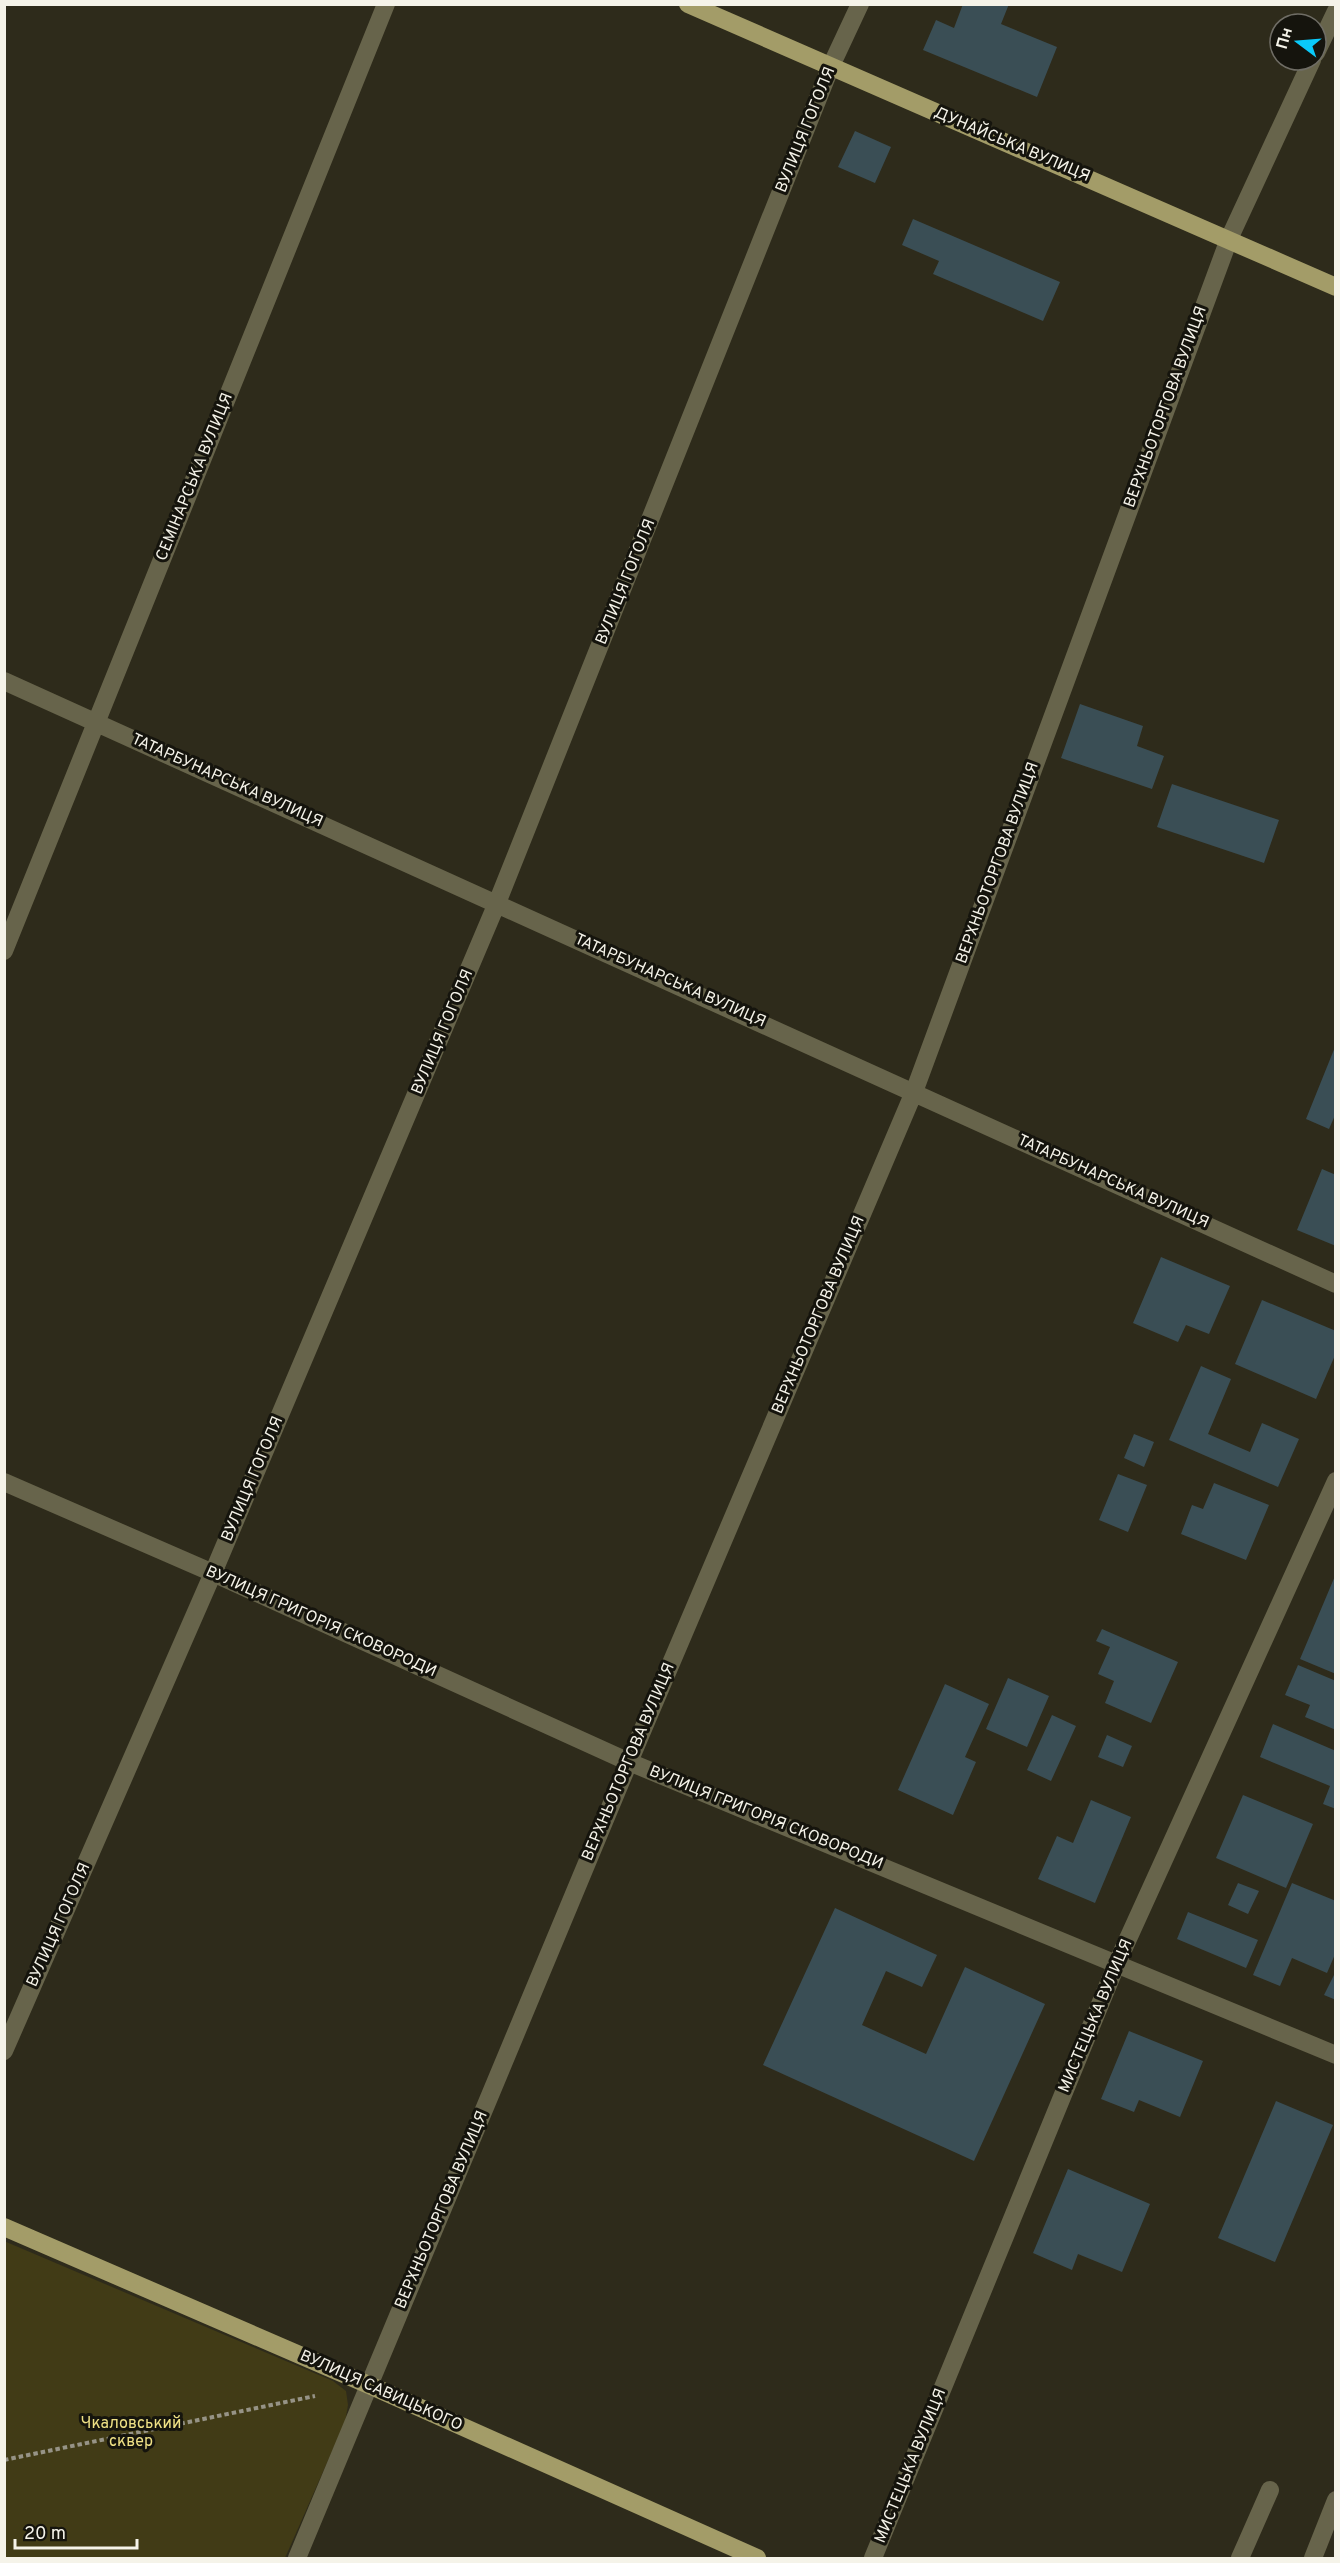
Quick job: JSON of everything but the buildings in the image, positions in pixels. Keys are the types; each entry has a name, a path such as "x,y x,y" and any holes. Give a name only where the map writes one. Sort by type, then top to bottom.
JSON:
{"main road":[{"name":"ДУНАЙСЬКА ВУЛИЦЯ","path":"688,4 1335,286"},
{"name":"ВУЛИЦЯ САВИЦЬКОГО","path":"4,2227 369,2385 757,2559"}],"street":[{"name":"СЕМІНАРСЬКА ВУЛИЦЯ","path":"4,951 386,4"},
{"name":"ВУЛИЦЯ ГОГОЛЯ","path":"4,2050 213,1573 497,903 831,66 860,4"},
{"path":"1328,26 1335,11"},
{"name":"ВЕРХНЬОТОРГОВА ВУЛИЦЯ","path":"297,2559 629,1762 914,1092 1228,239 1306,72"},
{"name":"ТАТАРБУНАРСЬКА ВУЛИЦЯ","path":"4,681 1335,1284"},
{"name":"МИСТЕЦЬКА ВУЛИЦЯ","path":"873,2559 1118,1963 1335,1481"},
{"name":"ВУЛИЦЯ ГРИГОРІЯ СКОВОРОДИ","path":"4,1482 213,1573 629,1762 1335,2055"},
{"path":"1240,2559 1270,2490"},
{"path":"1313,2559 1335,2500"}],"path":[{"path":"4,2460 369,2385"}],"green space":[{"name":"Чкаловський сквер","path":"4,2241 333,2381 346,2391 348,2405 345,2422 285,2558 5,2558"}]}
